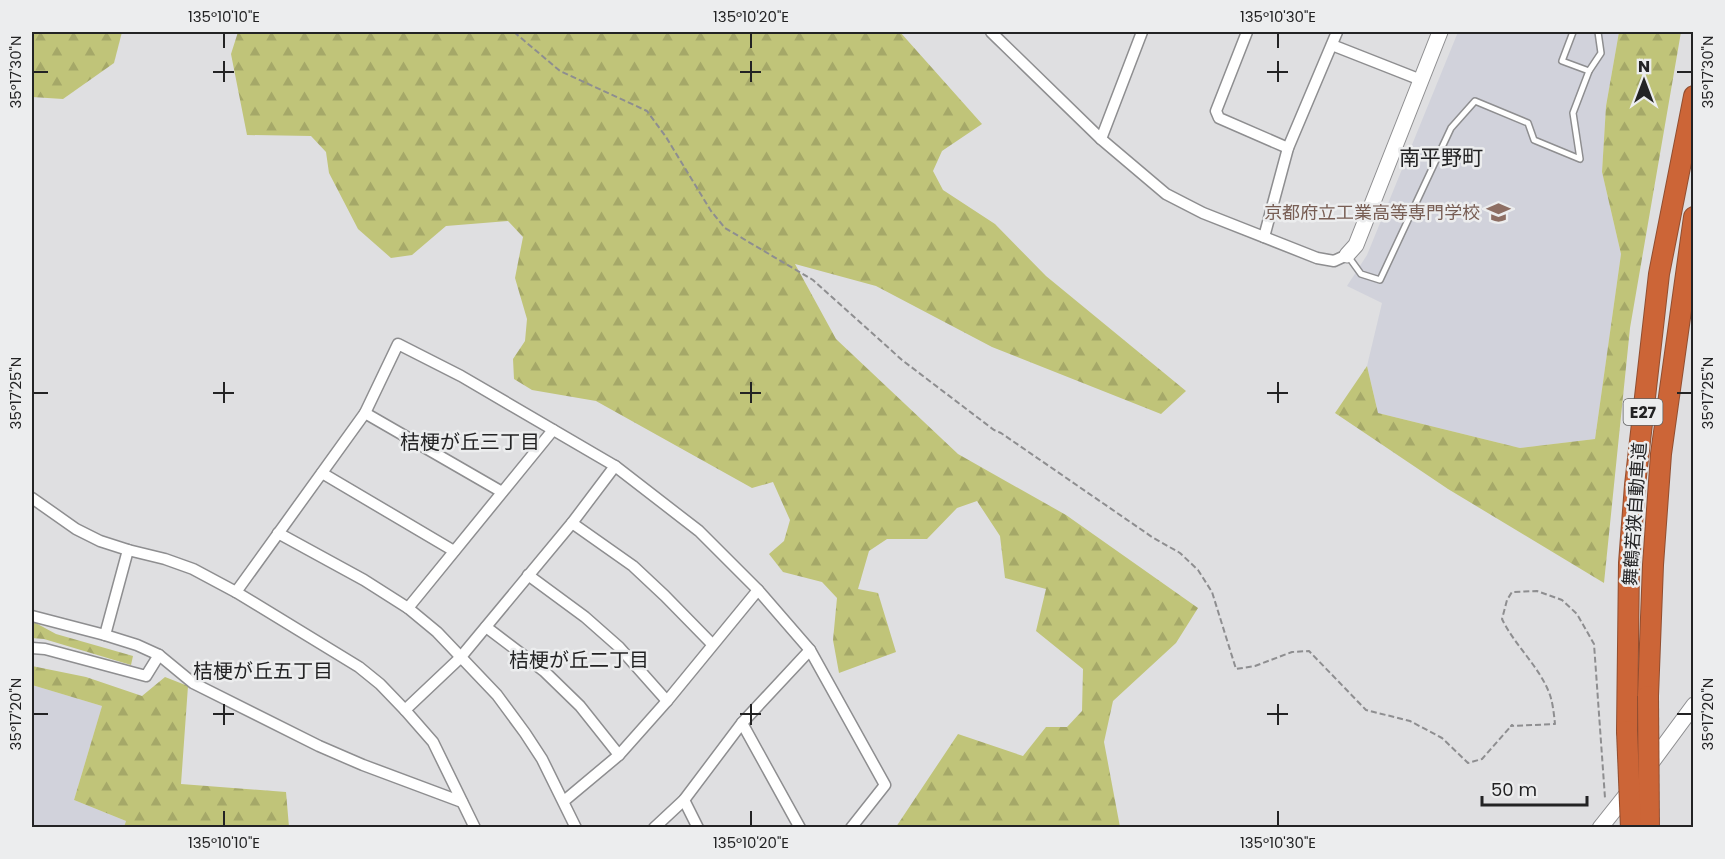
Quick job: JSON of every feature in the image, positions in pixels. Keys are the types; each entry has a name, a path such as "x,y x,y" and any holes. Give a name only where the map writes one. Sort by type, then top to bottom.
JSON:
{"highway":[{"name":"舞鶴若狭自動車道","path":"1631,828 1627,731 1629,563 1635,485 1659,273 1694,96"},
{"name":"舞鶴若狭自動車道","path":"1649,828 1648,696 1660,454 1694,217"}],"street":[{"path":"991,32 1101,139 1166,194 1203,213 1317,258 1334,261 1347,255 1356,245 1440,32"},
{"path":"1101,139 1142,32"},
{"path":"1247,32 1216,111 1219,118 1288,148"},
{"path":"1264,237 1288,148 1337,32"},
{"path":"1332,45 1421,80"},
{"path":"236,592 365,413 398,344 461,376 615,466 699,531 758,590 810,650 885,785 850,828"},
{"path":"365,413 502,492"},
{"path":"408,608 553,430"},
{"path":"405,710 460,658 572,523 615,466"},
{"path":"322,473 454,551"},
{"path":"32,498 76,529 128,550 165,559 193,570 236,592 358,667 380,684 433,742 475,828"},
{"path":"572,523 633,567 712,644"},
{"path":"278,533 364,580 408,608 437,632 497,695 525,733 542,759 576,828"},
{"path":"105,634 128,550"},
{"path":"528,575 585,617 619,647 667,701"},
{"path":"564,801 619,755 667,701 758,590"},
{"path":"32,616 105,634 137,645 159,655 193,683 319,746 462,802"},
{"path":"486,627 544,671 580,706 619,755"},
{"path":"32,648 45,649 146,676 159,655"},
{"path":"654,828 684,800 742,723 810,650"},
{"path":"1604,825 1694,705"},
{"path":"742,723 800,828"},
{"path":"684,800 698,828"}],"lane":[{"path":"1573,32 1562,61 1589,71"},
{"path":"1347,255 1362,274 1380,280 1451,128 1475,101 1527,123 1534,140 1580,159 1573,113 1589,71 1601,53 1598,32"}],"path":[{"path":"514,32 560,72 647,111 724,228 813,280 902,360 994,430 1152,537 1180,553 1198,570 1212,592 1236,669 1255,666 1292,652 1309,651 1366,710 1410,721 1442,738 1468,763 1482,759 1512,725 1555,724 1551,698 1543,681 1507,630 1502,619 1507,600 1512,592 1537,591 1562,600 1577,614 1594,644 1604,825"}],"shaded area":[{"name":"京都府立工業高等専門学校","path":"1458,32 1619,32 1606,106 1602,172 1621,254 1595,439 1520,448 1378,413 1367,366 1382,303 1347,286 1367,255"},
{"path":"32,685 102,706 74,800 126,821 124,827 32,827"}],"green space":[{"path":"32,32 122,32 114,63 63,99 32,97"},
{"path":"238,32 900,32 982,124 942,151 933,171 943,190 995,224 1046,276 1186,391 1161,414 992,347 876,286 795,264 836,339 958,454 1066,515 1198,608 1176,643 1113,701 1104,742 1120,827 896,827 958,734 1023,756 1046,727 1067,727 1082,711 1083,669 1036,631 1046,589 1005,578 1000,536 977,501 957,508 927,539 887,539 869,551 858,589 878,593 896,652 839,673 833,640 837,598 822,582 783,572 769,554 784,541 790,520 773,482 752,488 596,401 532,390 514,379 513,359 525,341 527,319 515,278 523,237 508,221 446,226 412,255 391,258 358,229 329,173 326,152 311,136 247,135 231,54"},
{"path":"1619,32 1681,32 1630,328 1604,583 1448,489 1335,413 1367,366 1378,413 1520,448 1595,439 1621,254 1602,172 1606,106"},
{"path":"32,621 56,634 133,656 131,665 44,639 32,638"},
{"path":"32,666 86,677 142,696 165,677 188,686 181,784 286,792 289,827 124,827 126,821 74,800 102,706 32,685"}],"place":[{"name":"京都府立工業高等専門学校","path":"1498,213"}],"district":[{"name":"南平野町","path":"1441,158"},
{"name":"桔梗が丘三丁目","path":"470,442"},
{"name":"桔梗が丘二丁目","path":"579,660"},
{"name":"桔梗が丘五丁目","path":"263,671"}]}
